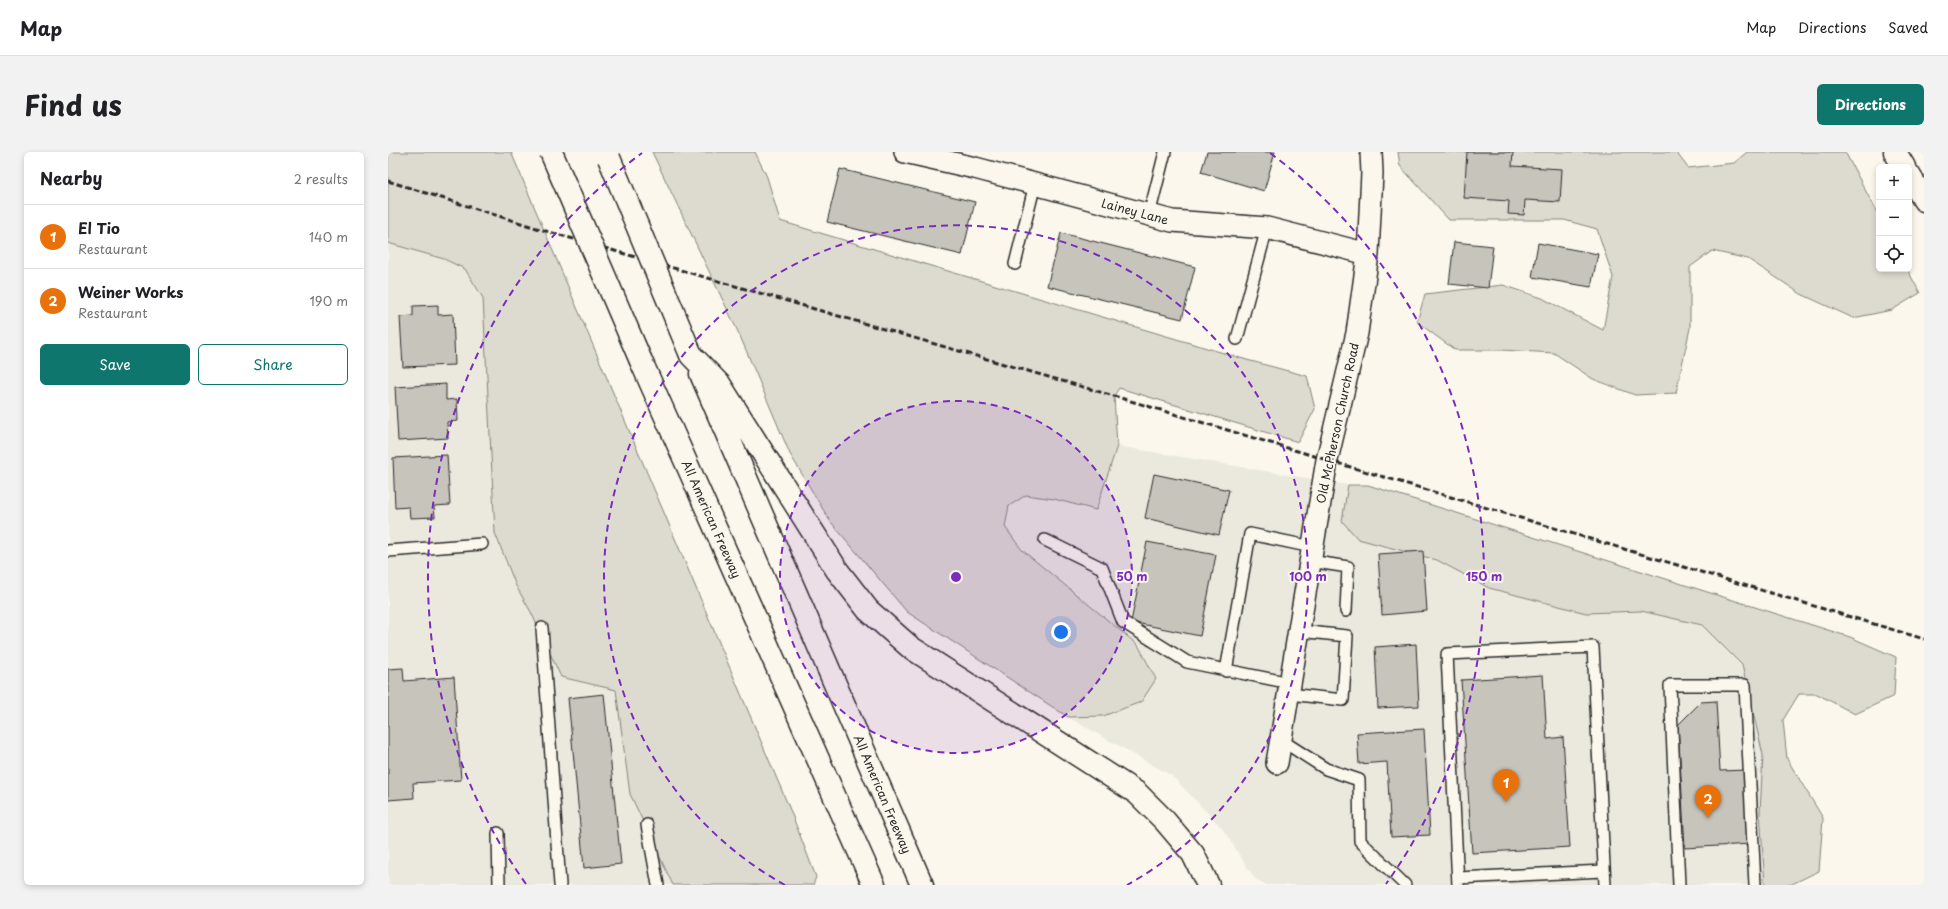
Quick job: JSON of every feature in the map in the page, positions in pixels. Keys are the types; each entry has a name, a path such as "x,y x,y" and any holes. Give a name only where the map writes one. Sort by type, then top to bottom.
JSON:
{"main road":[{"name":"All American Freeway","path":"551,152 641,361 874,885"},
{"path":"1895,152 1902,164"},
{"path":"608,155 691,355 713,385 828,557 868,610 910,647 1137,793 1165,821 1193,854 1208,885"},
{"path":"1912,180 1924,200"},
{"name":"All American Freeway","path":"713,385 918,875"}],"street":[{"name":"Old McPherson Church Road","path":"1277,763 1327,460 1357,333 1368,254 1371,152"},
{"name":"Lainey Lane","path":"914,153 1172,221 1267,228 1368,254"}],"lane":[{"path":"1149,215 1165,152"},
{"path":"1015,264 1035,184"},
{"path":"1237,339 1267,228"},
{"path":"1226,671 1250,534 1348,566 1346,611"},
{"path":"1045,540 1102,568 1123,622 1187,662 1343,700 1346,636 1299,631"},
{"path":"388,551 482,544"},
{"path":"542,628 560,885"},
{"path":"1604,871 1458,882 1447,654 1593,647 1605,885"},
{"path":"1679,885 1670,685 1746,685 1755,885"},
{"path":"1281,740 1326,769 1359,780 1360,841 1405,885"},
{"path":"647,824 658,885"},
{"path":"498,834 500,885"}],"shaded area":[{"path":"388,152 511,152 791,812 816,877 813,885 673,885 630,794 616,690 561,677 531,612 516,586 495,533 483,298 465,269 444,259 388,243"},
{"path":"652,152 755,152 767,177 780,221 1247,360 1307,376 1315,409 1298,442 1119,388 1114,396 1117,446 1096,510 1054,499 1026,495 1009,506 1005,527 1022,550 1138,645 1156,679 1141,702 1103,716 1068,717 907,612 830,521 790,454 740,336"},
{"path":"1398,152 1676,152 1688,168 1734,163 1747,152 1845,152 1876,210 1876,272 1909,272 1920,293 1892,310 1853,318 1801,294 1748,259 1712,251 1690,267 1690,328 1676,393 1635,395 1593,379 1554,353 1501,350 1455,350 1417,322 1425,294 1503,285 1542,298 1603,330 1613,277 1597,229 1564,220 1449,220 1400,166"},
{"path":"388,243 444,259 465,269 483,298 495,533 561,677 616,690 630,794 673,885 388,885"},
{"path":"1117,446 1348,485 1437,560 1586,613 1641,611 1702,625 1742,664 1763,755 1760,812 1765,885 1267,885 1255,879 1222,828 1172,776 1068,717 1103,716 1141,702 1156,678 1138,645 1022,550 1005,528 1009,506 1026,495 1054,499 1096,509"},
{"path":"1348,485 1368,485 1850,637 1896,657 1894,696 1855,714 1817,694 1799,694 1783,720 1787,759 1823,818 1819,871 1790,885 1765,885 1760,812 1763,755 1742,665 1702,625 1641,611 1586,613 1489,588 1437,560 1358,539 1342,521"}],"building":[{"path":"1207,152 1275,152 1264,191 1201,172"},
{"path":"1467,152 1513,152 1512,166 1562,169 1560,202 1525,200 1524,215 1508,214 1509,201 1464,198"},
{"path":"840,169 975,202 962,255 827,222"},
{"path":"1061,233 1195,267 1182,319 1047,286"},
{"path":"1454,242 1493,246 1488,288 1449,284"},
{"path":"1538,243 1598,254 1591,287 1532,277"},
{"path":"438,305 438,315 453,314 455,365 403,367 400,317 413,316 413,306"},
{"path":"446,384 446,400 457,399 458,421 447,422 448,438 398,441 395,387"},
{"path":"447,455 450,505 434,506 435,517 410,518 409,507 395,508 393,458"},
{"path":"1154,474 1229,490 1219,535 1145,518"},
{"path":"1147,542 1216,555 1200,636 1131,622"},
{"path":"1423,551 1427,611 1382,615 1378,554"},
{"path":"1416,644 1419,706 1378,708 1375,647"},
{"path":"403,668 404,681 454,677 461,780 413,783 414,798 388,800 388,669"},
{"path":"1543,675 1547,739 1563,737 1570,847 1472,853 1461,680"},
{"path":"604,694 621,864 584,868 568,698"},
{"path":"1716,701 1720,771 1746,770 1751,844 1685,848 1678,725 1701,702"},
{"path":"1424,729 1430,835 1391,837 1387,762 1359,764 1357,733"}],"railway":[{"path":"388,181 546,231 1114,396 1924,639"}],"place":[{"name":"El Tio","path":"1506,802"},
{"name":"Weiner Works","path":"1708,818"}]}
